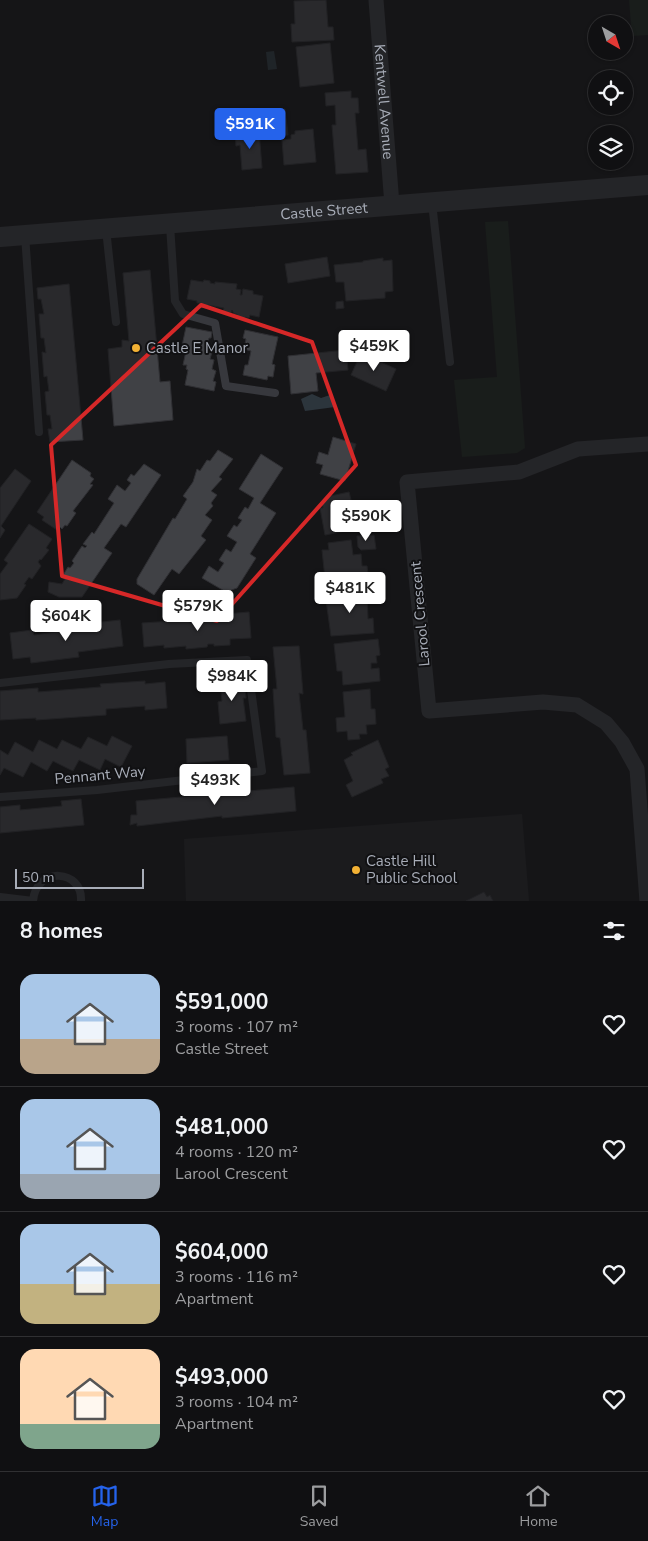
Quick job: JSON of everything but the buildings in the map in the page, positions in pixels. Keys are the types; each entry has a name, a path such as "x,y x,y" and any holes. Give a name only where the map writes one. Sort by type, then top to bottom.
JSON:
{"street":[{"name":"Kentwell Avenue","path":"376,0 392,205"},
{"name":"Castle Street","path":"0,237 648,185"},
{"name":"Larool Crescent","path":"643,768 606,722 577,705 543,702 429,711 407,482 520,472 578,449 648,444"},
{"path":"643,768 647,901"}],"lane":[{"path":"432,203 450,362"},
{"path":"170,223 175,300 183,314 215,323 226,386 275,393"},
{"path":"106,229 116,322"},
{"path":"25,235 39,432"},
{"name":"Pennant Way","path":"0,683 169,664 247,660 262,771 98,790 0,797"},
{"path":"0,897 33,901 37,885 43,879 60,875 68,877 74,882 79,889 81,901"}],"highlighted area":[{"path":"201,305 312,342 356,465 217,621 62,576 51,445"}],"shaded area":[{"path":"629,0 648,0 648,35 633,36 633,15 630,15"},
{"path":"274,51 277,69 268,70 266,52"},
{"path":"508,221 525,448 517,453 462,457 454,380 497,377 485,222"},
{"path":"312,394 321,398 330,395 335,407 305,411 301,399"},
{"name":"Castle Hill Public School","path":"522,814 529,901 186,901 184,839"}],"place":[{"name":"Castle E Manor","path":"136,348"},
{"name":"Castle Hill Public School","path":"356,870"}]}
